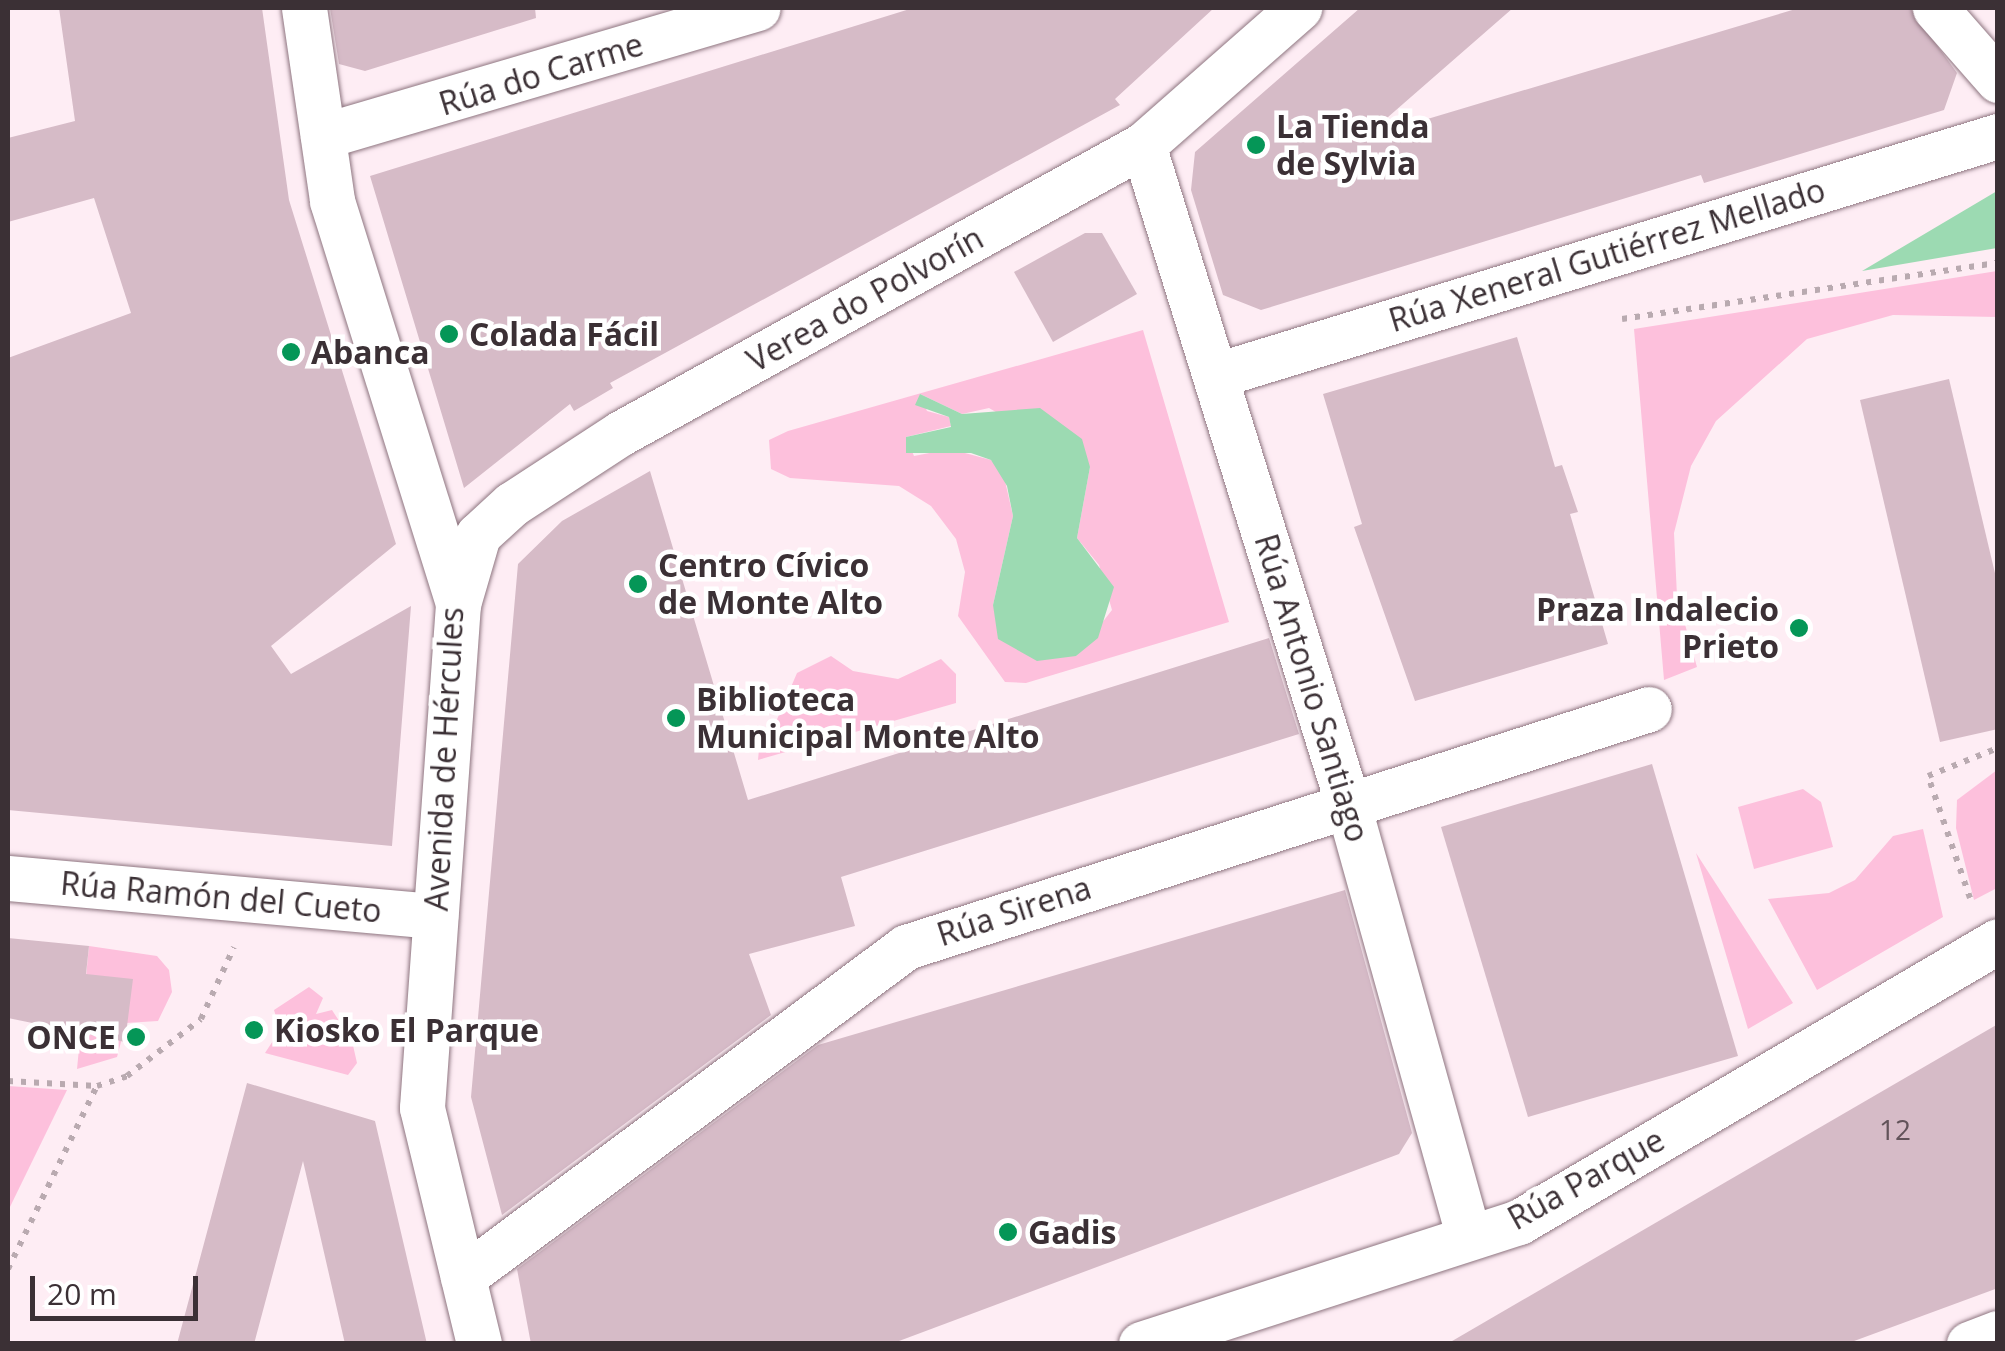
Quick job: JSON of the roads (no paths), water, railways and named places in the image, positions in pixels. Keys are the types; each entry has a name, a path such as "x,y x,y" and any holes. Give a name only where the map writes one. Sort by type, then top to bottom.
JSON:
{"street":[{"name":"Avenida de Hércules","path":"304,8 332,201 458,604 422,1108 479,1344"},
{"name":"Rúa do Carme","path":"323,136 758,8"},
{"name":"Verea do Polvorín","path":"458,604 478,535 512,504 621,433 1143,146 1299,8"},
{"path":"1934,8 1998,80"},
{"name":"Rúa Xeneral Gutiérrez Mellado","path":"1216,375 1998,136"},
{"name":"Rúa Antonio Santiago","path":"1143,146 1347,800 1468,1235"},
{"name":"Rúa Sirena","path":"463,1277 906,947 1347,800 1649,709"},
{"name":"Rúa Ramón del Cueto","path":"8,878 435,916"},
{"name":"Rúa Parque","path":"1147,1343 1468,1235 1518,1222 1988,926"},
{"path":"1970,1344 1998,1333"}],"place":[{"name":"La Tienda de Sylvia","path":"1256,145"},
{"name":"Colada Fácil","path":"449,334"},
{"name":"Abanca","path":"291,352"},
{"name":"Centro Cívico de Monte Alto","path":"638,584"},
{"name":"Praza Indalecio Prieto","path":"1799,628"},
{"name":"Biblioteca Municipal Monte Alto","path":"676,718"},
{"name":"Kiosko El Parque","path":"254,1030"},
{"name":"ONCE","path":"136,1037"},
{"name":"Gadis","path":"1008,1232"}]}
